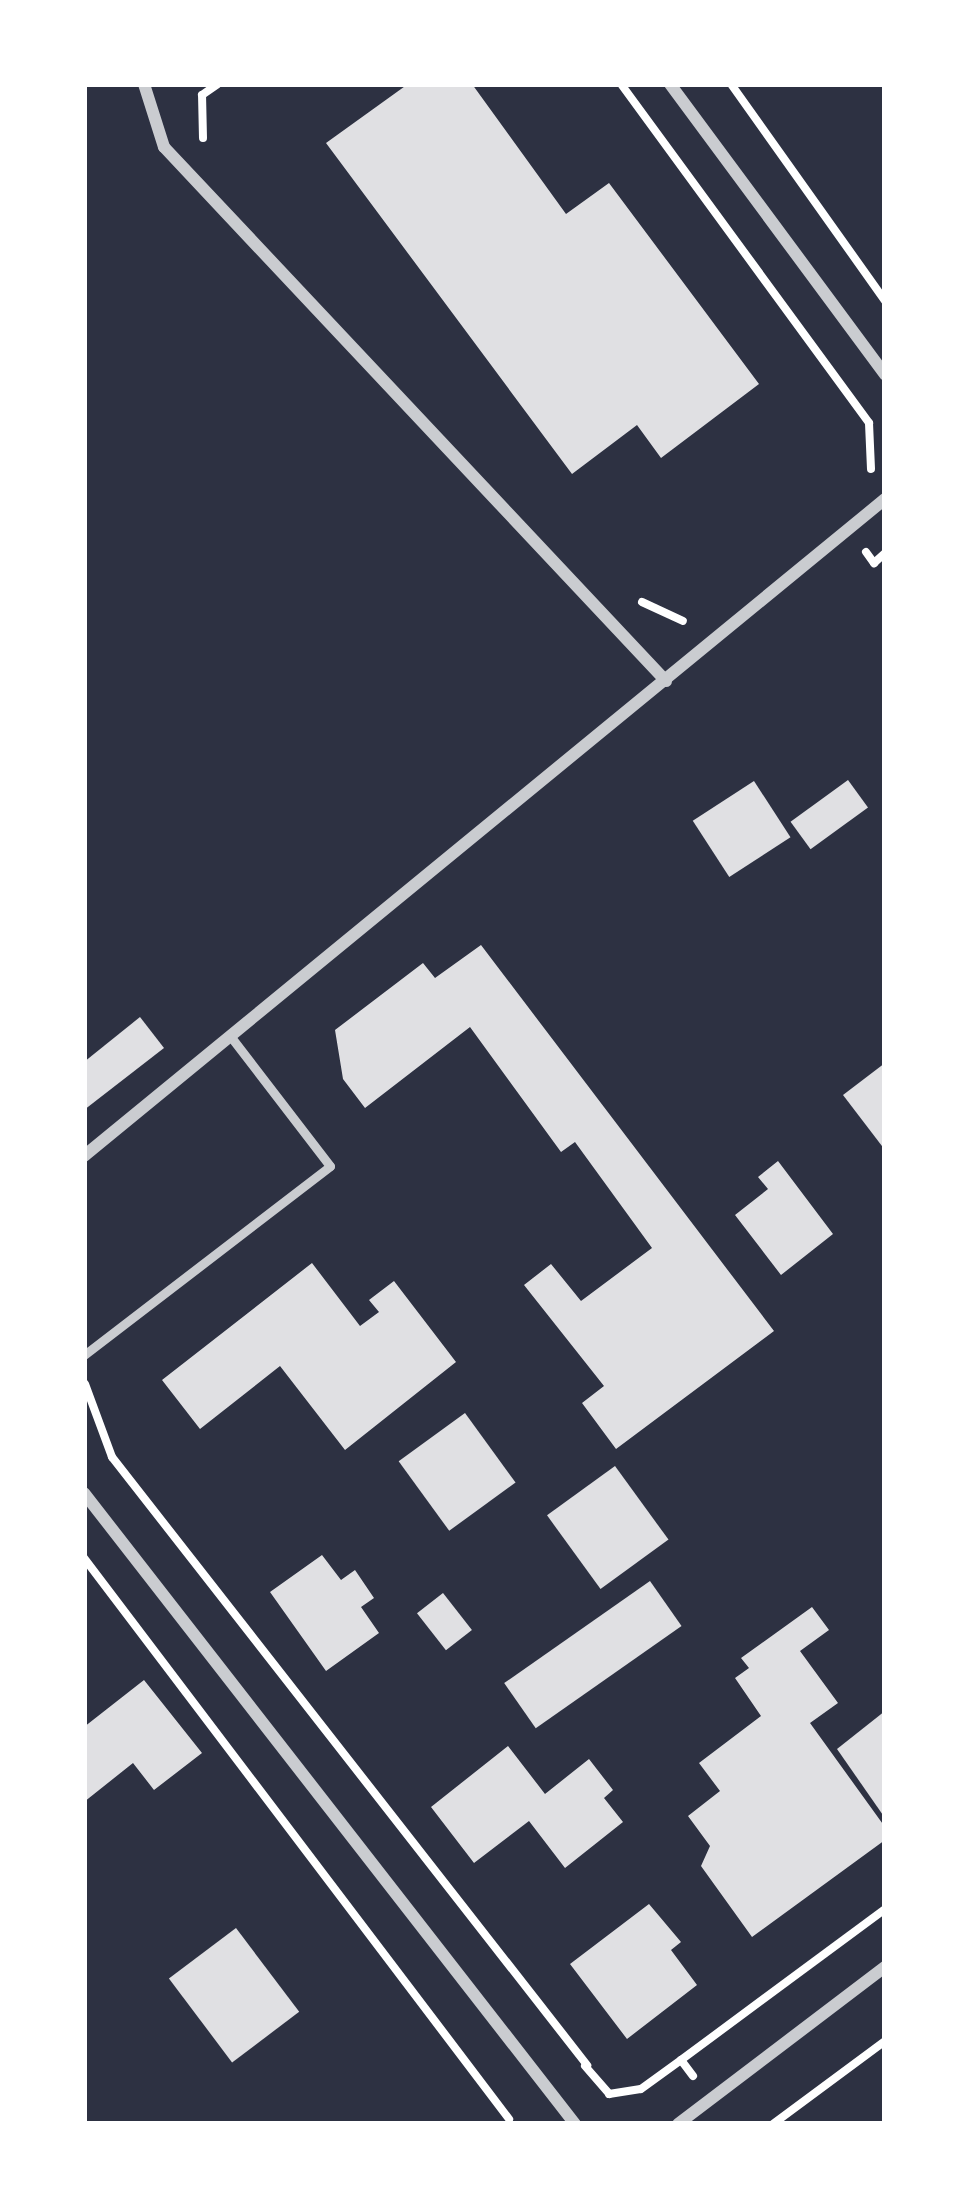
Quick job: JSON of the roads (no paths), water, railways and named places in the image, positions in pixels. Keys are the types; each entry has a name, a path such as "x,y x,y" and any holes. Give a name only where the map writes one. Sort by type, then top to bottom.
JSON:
{"street":[{"path":"144,84 164,147 666,682"},
{"path":"670,84 885,375"},
{"path":"84,1156 885,499"},
{"path":"84,1493 575,2124"},
{"path":"678,2124 885,1967"}],"lane":[{"path":"84,1355 330,1166 231,1037"}]}
